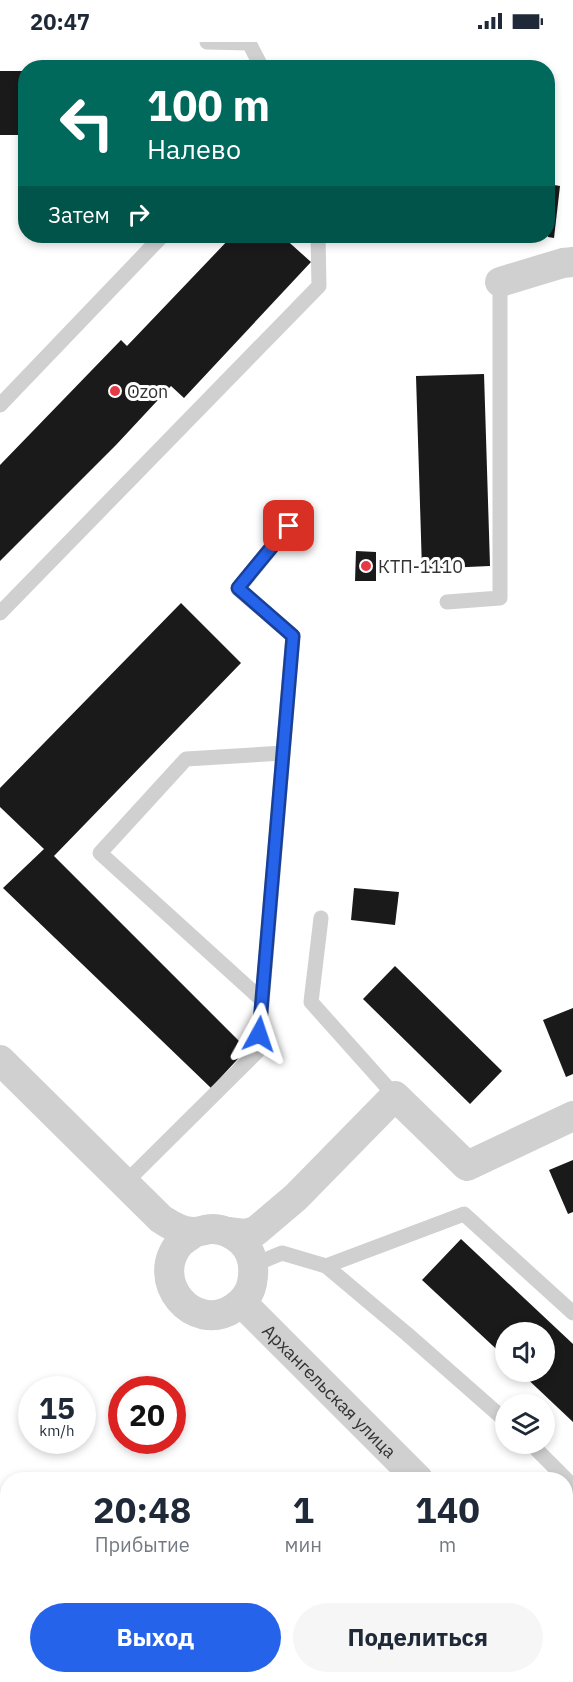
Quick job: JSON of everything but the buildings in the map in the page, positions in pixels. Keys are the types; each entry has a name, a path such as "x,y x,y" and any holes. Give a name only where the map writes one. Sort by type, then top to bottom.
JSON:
{"street":[{"path":"500,282 573,262"},
{"path":"0,1060 161,1219 178,1229 195,1232 212,1229 247,1246 255,1272 251,1289 242,1303 228,1312 211,1316 195,1312 181,1303 171,1288 168,1272 172,1255 181,1241 195,1232"},
{"path":"247,1246 395,1096 467,1166 573,1116"},
{"path":"161,1219 170,1238 172,1255"},
{"name":"Архангельская улица","path":"242,1303 411,1472"}],"lane":[{"path":"207,42 249,43 258,60"},
{"path":"0,405 155,243"},
{"path":"0,613 319,286 318,243"},
{"path":"447,602 500,598 500,282"},
{"path":"124,1184 258,1051 293,636 238,588 302,510"},
{"path":"262,1000 100,853 186,759 283,753"},
{"path":"321,918 311,1002 395,1096"},
{"path":"326,1266 464,1214 573,1313"},
{"path":"247,1246 282,1253 326,1266 495,1411"},
{"path":"542,1454 562,1472"}],"place":[{"name":"Ozon","path":"115,391"},
{"name":"КТП-1110","path":"366,566"}],"route":[{"path":"259,1034 293,636 238,588 289,526"}]}
